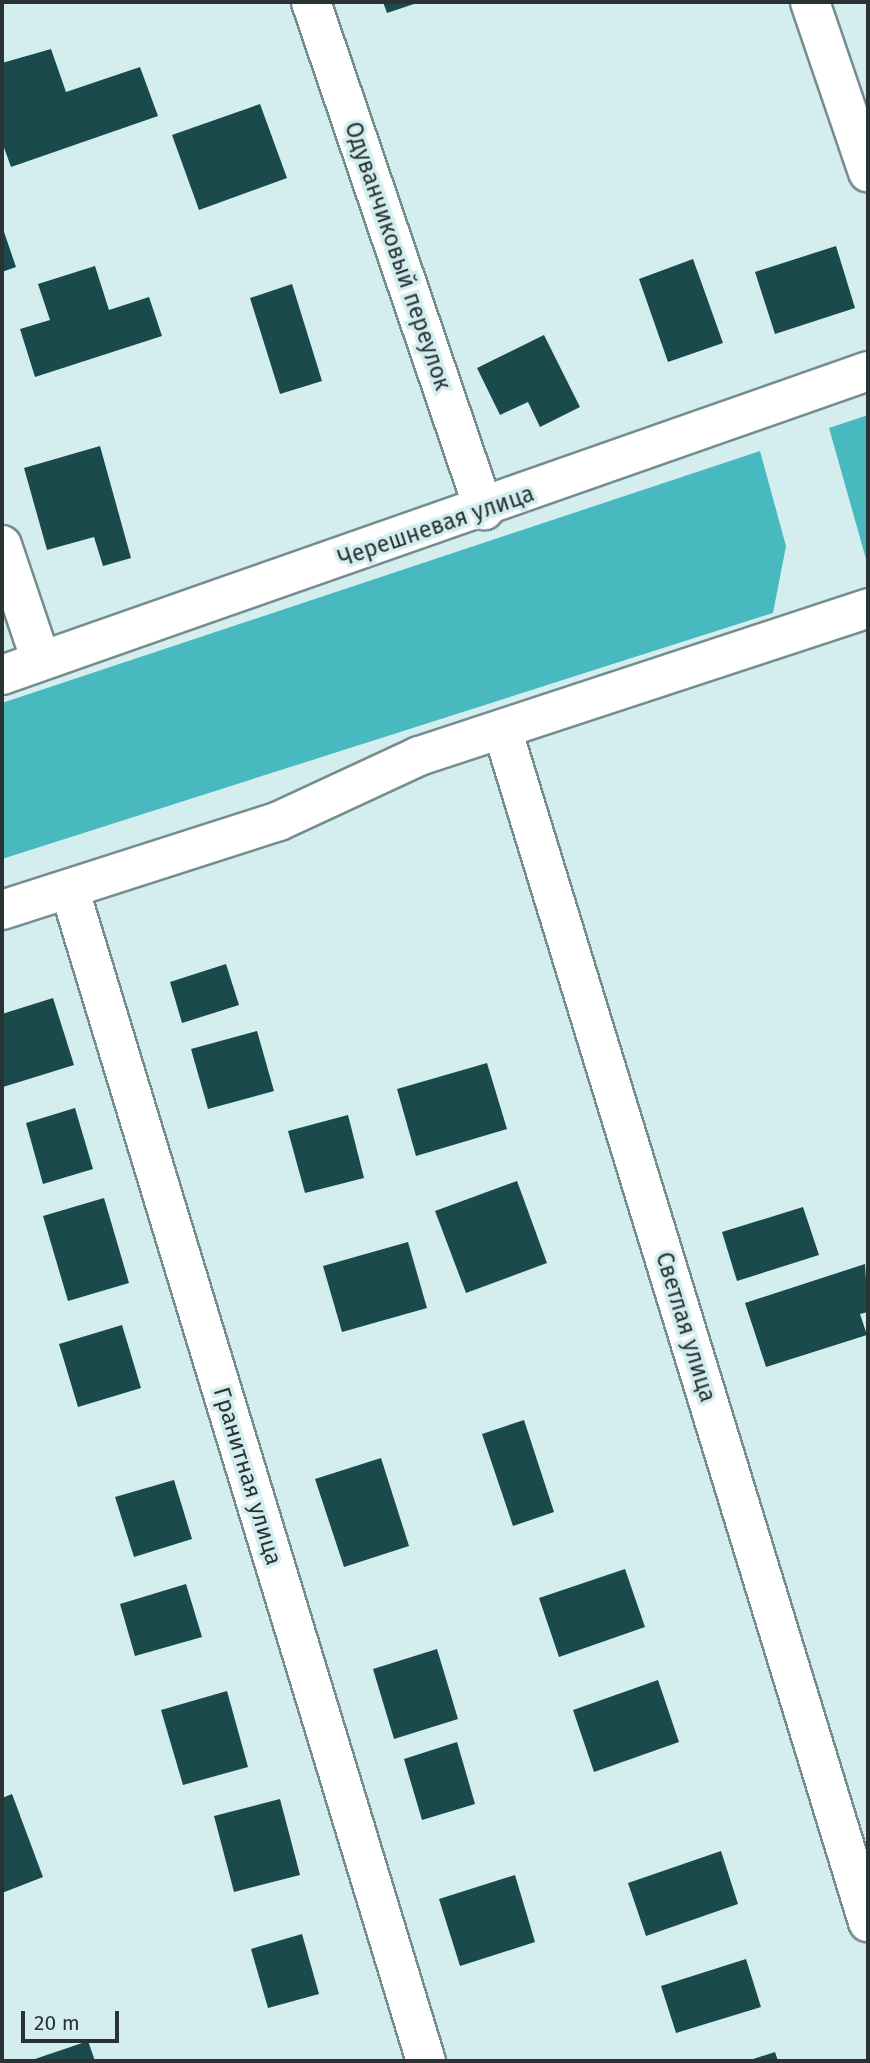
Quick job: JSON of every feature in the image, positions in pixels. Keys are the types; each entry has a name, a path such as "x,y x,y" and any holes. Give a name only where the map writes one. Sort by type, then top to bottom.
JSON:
{"street":[{"name":"Одуванчиковый переулок","path":"311,2 484,510"},
{"path":"810,2 868,172"},
{"name":"Черешневая улица","path":"2,675 484,510 868,371"},
{"path":"2,545 41,661"},
{"path":"2,910 70,891 279,821 419,755 503,732 868,608"},
{"name":"Светлая улица","path":"503,732 868,1923"},
{"name":"Гранитная улица","path":"70,891 426,2061"}],"shaded area":[{"path":"868,415 868,566 829,428"},
{"path":"760,451 786,546 773,613 2,859 2,703"}],"building":[{"path":"383,2 420,2 387,13"},
{"path":"51,49 66,92 140,67 158,116 11,167 2,142 2,63"},
{"path":"260,104 287,178 199,210 172,135"},
{"path":"2,226 16,267 2,272"},
{"path":"836,246 855,308 775,334 755,272"},
{"path":"693,259 723,343 668,362 639,279"},
{"path":"95,266 109,310 149,297 162,336 35,377 20,329 50,320 38,284"},
{"path":"292,284 322,381 280,394 250,298"},
{"path":"544,335 580,407 540,427 528,402 500,415 477,368"},
{"path":"100,446 131,558 103,566 94,537 47,550 24,468"},
{"path":"226,964 239,1005 182,1023 170,982"},
{"path":"53,998 74,1065 3,1087 2,1014"},
{"path":"257,1031 274,1091 208,1109 191,1049"},
{"path":"487,1063 507,1129 416,1156 397,1089"},
{"path":"75,1108 93,1169 43,1184 26,1123"},
{"path":"348,1115 364,1178 305,1193 288,1131"},
{"path":"517,1181 547,1263 466,1293 435,1211"},
{"path":"104,1198 129,1283 68,1301 43,1216"},
{"path":"803,1207 819,1255 737,1281 722,1232"},
{"path":"408,1242 427,1308 342,1332 323,1266"},
{"path":"865,1264 868,1312 860,1314 867,1335 766,1367 745,1303"},
{"path":"122,1325 141,1388 78,1407 59,1344"},
{"path":"524,1420 554,1512 513,1526 482,1434"},
{"path":"381,1458 409,1546 344,1567 315,1479"},
{"path":"174,1480 192,1539 134,1557 115,1497"},
{"path":"625,1569 645,1627 559,1657 539,1598"},
{"path":"186,1584 202,1637 135,1656 120,1604"},
{"path":"437,1649 458,1719 394,1739 373,1669"},
{"path":"658,1680 679,1742 594,1772 573,1710"},
{"path":"227,1691 248,1767 183,1785 161,1710"},
{"path":"457,1742 475,1804 422,1820 404,1759"},
{"path":"12,1794 43,1877 2,1893 2,1798"},
{"path":"280,1799 300,1875 234,1892 214,1816"},
{"path":"721,1851 738,1904 646,1936 628,1883"},
{"path":"515,1875 535,1942 460,1966 439,1899"},
{"path":"302,1934 319,1994 268,2008 251,1949"},
{"path":"746,1959 761,2007 676,2033 661,1986"},
{"path":"88,2041 95,2061 29,2061"},
{"path":"775,2052 778,2061 747,2061"}]}
